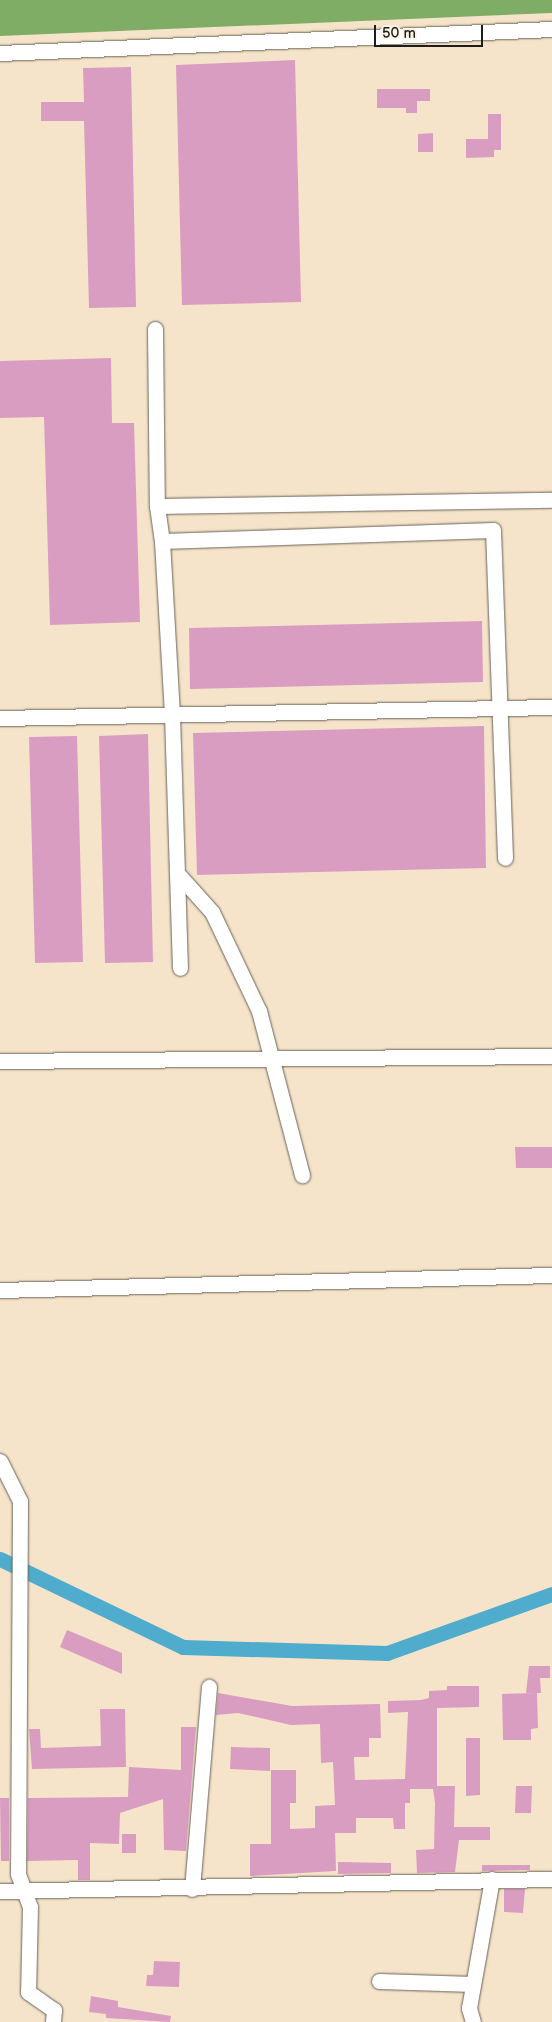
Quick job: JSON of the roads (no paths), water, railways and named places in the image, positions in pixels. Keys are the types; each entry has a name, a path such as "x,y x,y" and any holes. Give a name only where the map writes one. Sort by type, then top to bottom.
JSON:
{"street":[{"path":"0,53 552,29"},
{"path":"155,329 156,506 162,541 172,714 180,968"},
{"path":"156,506 552,500"},
{"path":"162,541 493,530 498,708 506,858"},
{"path":"0,718 552,707"},
{"path":"177,873 212,912 259,1011 302,1175"},
{"path":"0,1061 552,1056"},
{"path":"0,1290 552,1275"},
{"path":"0,1461 20,1501 18,1874 30,1907 28,1992 54,2010 53,2022"},
{"path":"192,1889 209,1687"},
{"path":"0,1891 192,1889 552,1878"},
{"path":"473,2022 469,2008 492,1880"},
{"path":"379,1980 474,1984"}],"waterway":[{"path":"0,1559 183,1647 387,1653 552,1594"}]}
